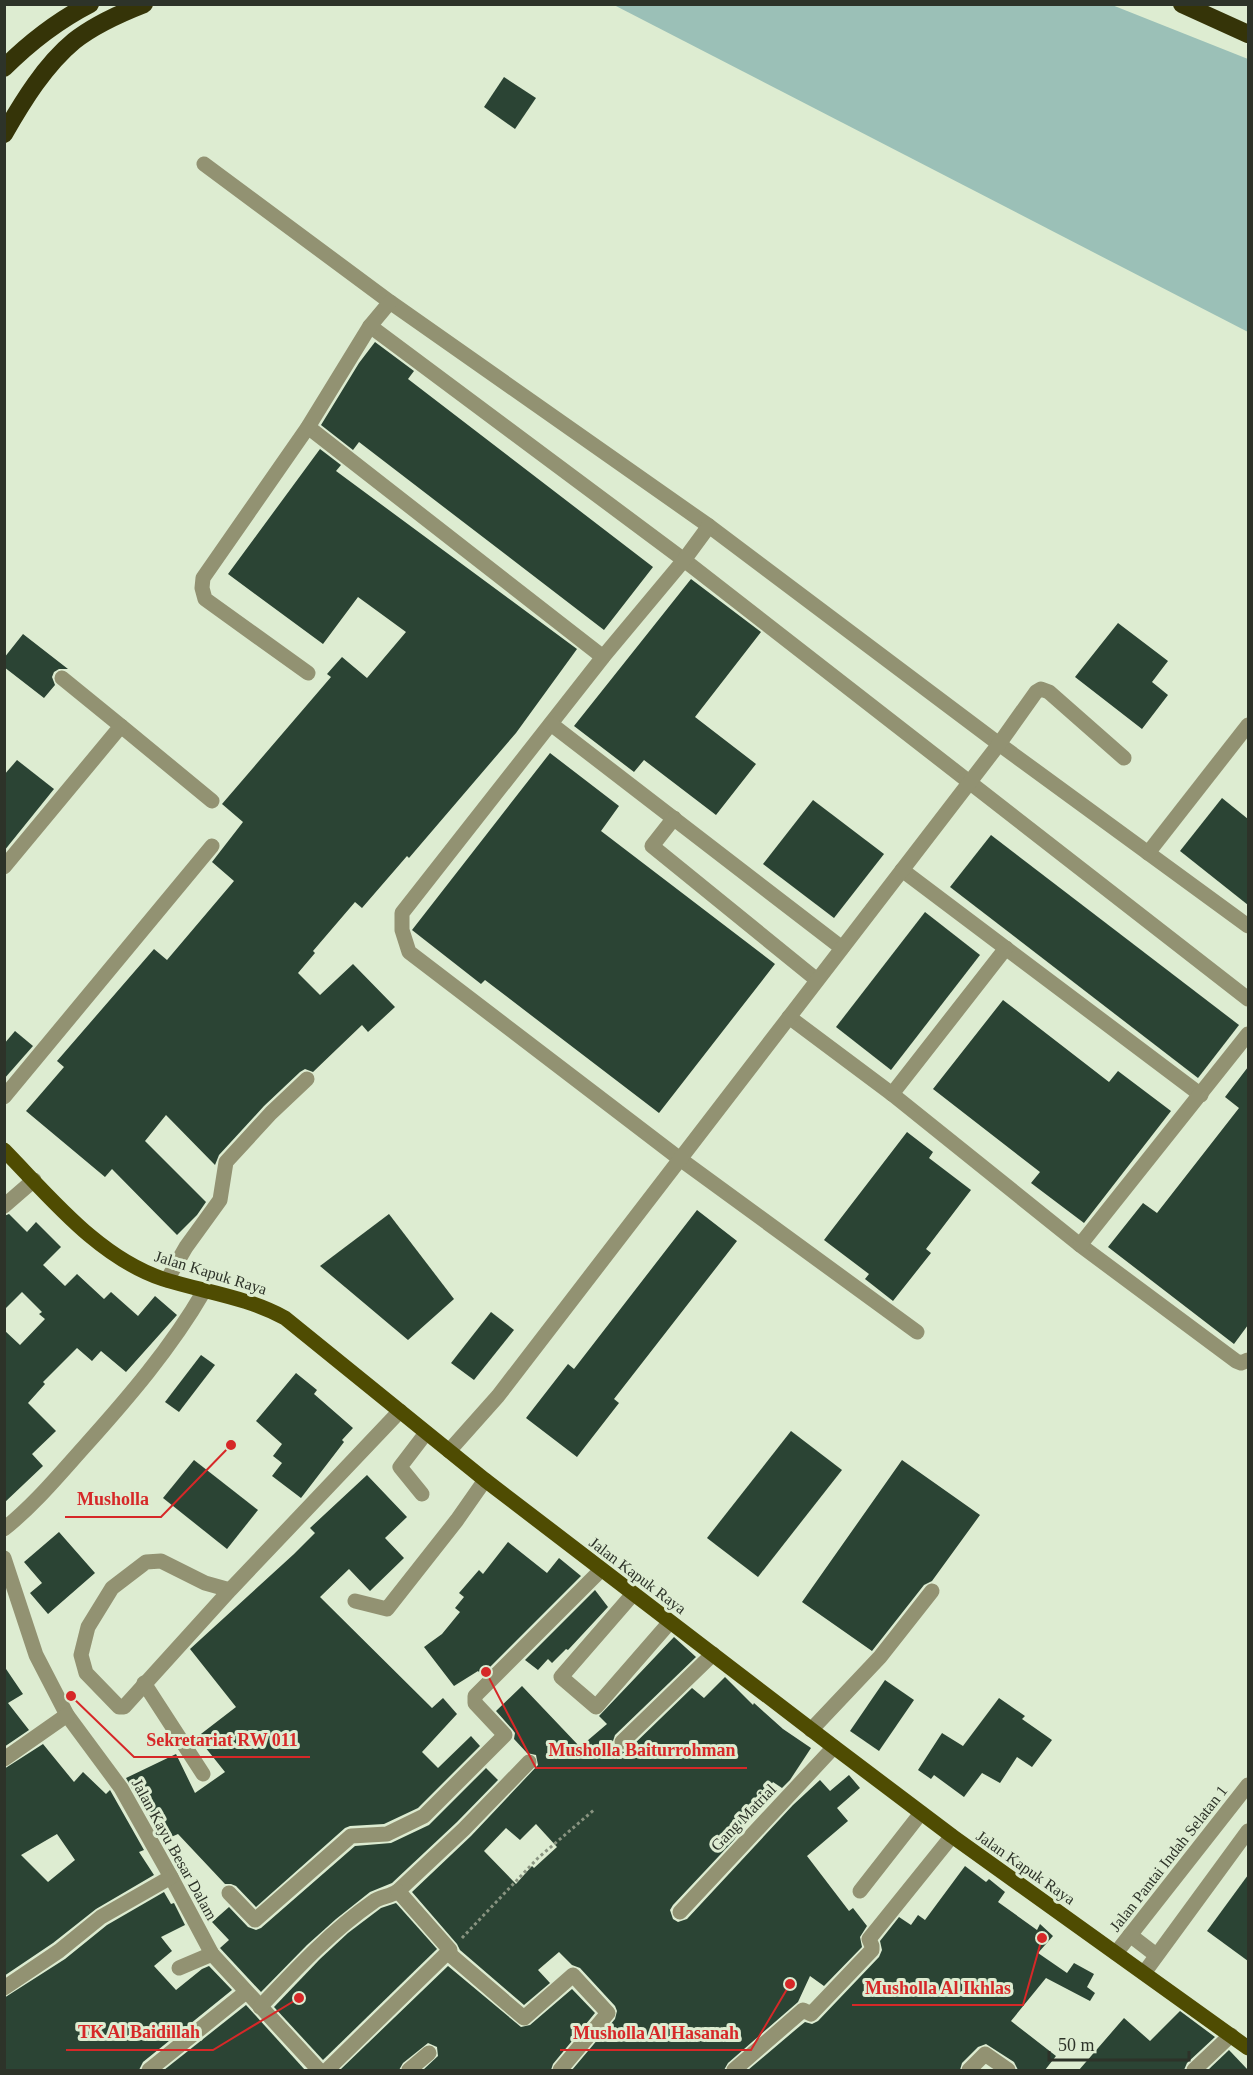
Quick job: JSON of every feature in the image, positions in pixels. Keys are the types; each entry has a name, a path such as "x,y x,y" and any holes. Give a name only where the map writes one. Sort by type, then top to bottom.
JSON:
{"highway":[{"path":"4,68 53,27 90,4"},
{"path":"4,134 30,93 75,40 103,23 144,4"},
{"path":"1182,4 1248,34"}],"main road":[{"name":"Jalan Kapuk Raya","path":"4,1150 95,1240 116,1256 167,1280 267,1308 285,1318 485,1480 834,1748 952,1836 1248,2048"}],"street":[{"path":"204,164 390,302 709,526 999,744 1248,926"},
{"path":"308,674 205,599 202,588 203,578 308,427 370,326 390,302"},
{"path":"370,326 684,560 1248,999"},
{"path":"308,427 603,657"},
{"path":"709,526 402,913 402,930 409,952 680,1159 917,1332"},
{"path":"62,678 212,801"},
{"path":"449,1451 498,1396 999,744 1036,692 1041,689 1049,692 1124,758"},
{"path":"552,724 842,948"},
{"path":"1148,853 1248,725"},
{"path":"4,867 121,726"},
{"path":"674,818 652,846 817,980"},
{"path":"4,1097 212,846"},
{"path":"902,870 1201,1095"},
{"path":"891,1094 1006,948"},
{"path":"789,1017 891,1094 1080,1245 1236,1361 1241,1363 1248,1360"},
{"path":"1080,1245 1248,1035"},
{"path":"167,1280 186,1247 220,1200 226,1162 271,1113 307,1079"},
{"path":"4,1206 34,1180"},
{"path":"4,1529 27,1511 139,1383 190,1315 204,1291"},
{"path":"230,1590 205,1583 161,1561 146,1562 112,1588 88,1627 81,1655 86,1673 119,1707 124,1707 230,1590 400,1412"},
{"path":"422,1494 400,1467 426,1432"},
{"path":"355,1600 387,1609 458,1520 485,1480"},
{"name":"Jalan Kayu Besar Dalam","path":"4,1558 36,1655 67,1715 121,1788 212,1954 311,2068"},
{"path":"229,1893 255,1920 351,1836 387,1834 424,1816 505,1735 475,1703 476,1696 601,1570"},
{"path":"812,1730 880,1657 932,1591"},
{"path":"633,1594 561,1677 596,1707 670,1622"},
{"path":"622,1742 713,1653"},
{"path":"144,1683 203,1774"},
{"path":"4,1759 67,1715"},
{"name":"Gang Matrial","path":"680,1912 834,1748"},
{"path":"260,2007 315,1950 375,1900 392,1896 398,1891 464,1829 529,1762"},
{"name":"Jalan Pantai Indah Selatan 1","path":"1116,1953 1248,1785"},
{"path":"860,1891 921,1813"},
{"path":"1144,1973 1248,1831"},
{"path":"735,2070 803,2010 811,2014 872,1950 868,1939 952,1836"},
{"path":"4,1988 60,1951 101,1917 171,1877"},
{"path":"398,1891 448,1951 524,2018 573,1975 608,2013 560,2070"},
{"path":"1130,1935 1156,1955"},
{"path":"327,2070 448,1951"},
{"path":"179,1968 212,1954"},
{"path":"150,2070 246,1992"},
{"path":"1194,2070 1231,2035"},
{"path":"409,2070 429,2053"},
{"path":"969,2070 985,2054 1008,2070"}],"path":[{"path":"448,1951 538,1858 595,1809"}],"water":[{"path":"614,5 1112,5 1248,59 1248,332"}],"building":[{"path":"504,77 536,98 515,129 484,107"},
{"path":"375,342 414,371 408,379 653,567 604,630 359,442 353,450 321,425 359,363"},
{"path":"320,449 341,465 336,471 577,649 516,733 409,858 407,856 362,908 355,902 313,951 315,953 298,973 320,995 353,964 395,1007 368,1032 362,1025 313,1072 305,1069 300,1072 264,1106 219,1155 215,1165 166,1115 145,1141 206,1202 197,1215 177,1235 112,1169 105,1177 26,1111 64,1067 57,1061 154,949 167,960 234,881 212,862 243,822 222,804 331,677 327,674 342,657 367,678 406,632 358,597 323,644 228,574"},
{"path":"691,579 761,632 695,717 756,764 716,815 644,760 634,772 574,726"},
{"path":"1118,623 1168,661 1152,682 1168,695 1142,729 1075,677"},
{"path":"23,634 68,669 59,669 54,672 52,677 55,685 44,698 4,667 4,658"},
{"path":"550,753 619,806 601,831 775,964 659,1113 485,980 481,984 412,930"},
{"path":"17,760 54,789 4,851 4,775"},
{"path":"1222,798 1248,819 1248,905 1180,851"},
{"path":"813,800 884,854 834,918 763,864"},
{"path":"991,835 1239,1025 1198,1078 950,887"},
{"path":"925,912 980,955 891,1070 836,1027"},
{"path":"1003,1000 1109,1082 1118,1071 1171,1111 1084,1223 1031,1183 1040,1172 933,1089"},
{"path":"15,1031 33,1046 4,1079 4,1044"},
{"path":"1248,1067 1248,1325 1234,1344 1108,1247 1143,1203 1157,1213 1239,1108 1225,1097"},
{"path":"907,1132 933,1152 929,1158 971,1190 926,1249 931,1253 893,1301 865,1279 869,1274 824,1240"},
{"path":"697,1210 737,1241 614,1399 619,1403 577,1457 526,1418 568,1364 574,1369"},
{"path":"9,1214 27,1232 36,1222 61,1247 43,1265 65,1286 77,1274 104,1299 111,1292 138,1316 155,1296 177,1315 126,1372 101,1351 92,1361 77,1348 43,1382 45,1384 28,1403 56,1431 32,1454 43,1466 4,1503 4,1330 20,1345 45,1319 39,1314 42,1312 22,1292 4,1310 4,1216"},
{"path":"389,1214 454,1299 408,1340 320,1266"},
{"path":"491,1312 514,1330 474,1380 451,1363"},
{"path":"201,1355 215,1365 179,1412 165,1402"},
{"path":"296,1373 317,1390 314,1394 353,1428 301,1498 272,1476 282,1463 273,1456 282,1444 256,1421"},
{"path":"791,1431 842,1470 758,1577 707,1538"},
{"path":"194,1460 258,1510 227,1549 163,1498"},
{"path":"902,1460 980,1515 932,1581 924,1585 872,1651 802,1602"},
{"path":"367,1475 407,1517 385,1538 404,1558 370,1591 349,1569 320,1597 432,1708 443,1698 457,1714 422,1752 438,1768 471,1736 480,1746 418,1808 384,1824 345,1828 256,1907 236,1886 225,1884 178,1834 162,1841 126,1778 176,1754 195,1793 225,1772 197,1737 236,1707 190,1649 294,1554 315,1533 310,1528"},
{"path":"59,1532 95,1573 48,1614 30,1593 42,1583 24,1562"},
{"path":"508,1542 547,1573 559,1558 581,1576 482,1675 478,1671 454,1686 424,1647 442,1634 460,1612 455,1608 464,1597 459,1593 479,1570 483,1574"},
{"path":"595,1590 608,1607 568,1650 566,1649 552,1663 548,1659 538,1670 525,1660"},
{"path":"674,1637 696,1657 615,1735 612,1744 615,1749 624,1752 629,1749 692,1688 704,1698 725,1677 753,1705 754,1703 783,1729 811,1748 782,1788 773,1782 734,1840 673,1905 670,1910 673,1919 678,1922 687,1919 793,1805 820,1780 830,1791 849,1775 860,1788 837,1808 848,1821 807,1856 849,1911 853,1908 867,1926 860,1937 862,1947 824,1986 810,1976 798,2002 728,2063 724,2070 572,2070 615,2019 617,2011 615,2006 580,1968 572,1965 559,1952 538,1970 550,1983 524,2005 460,1950 412,1892 471,1836 538,1765 536,1755 527,1753 514,1739 515,1733 496,1711 522,1686 580,1747 607,1724 599,1716","holes":["536,1824 557,1847 534,1868 532,1866 516,1884 484,1851 506,1828 520,1840"]},
{"path":"4,1666 23,1694 8,1703 29,1730 4,1747"},
{"path":"885,1680 914,1700 879,1751 850,1731"},
{"path":"999,1698 1025,1716 1022,1719 1052,1740 1032,1767 1017,1757 1000,1783 982,1773 964,1797 934,1775 931,1779 918,1770 942,1733 963,1746"},
{"path":"43,1744 74,1782 83,1772 106,1794 110,1790 144,1850 139,1852 154,1875 96,1909 53,1943 4,1976 4,1769","holes":["57,1834 75,1860 48,1882 21,1855"]},
{"path":"486,1768 498,1780 457,1822 392,1883 370,1892 336,1919 261,1992 220,1948 229,1940 212,1922 229,1907 248,1927 256,1930 261,1928 355,1846 391,1843 429,1825"},
{"path":"965,1866 986,1882 989,1879 1005,1892 998,1902 1037,1930 1040,1924 1053,1936 1038,1953 1067,1973 1074,1963 1094,1974 1087,1987 1095,1993 1090,2001 1046,1978 1011,2021 1056,2056 1045,2070 1018,2070 1014,2062 986,2044 978,2047 962,2063 960,2070 748,2070 805,2022 812,2024 818,2021 879,1957 882,1950 880,1941 899,1917 911,1925 918,1915 925,1920"},
{"path":"1248,1875 1248,1961 1207,1931"},
{"path":"164,1892 171,1904 174,1903 185,1925 161,1937 172,1951 154,1966 176,1990 209,1966 232,1990 143,2062 139,2070 4,2070 4,1998 65,1959 107,1925"},
{"path":"396,1903 437,1949 323,2060 274,2007 348,1933 381,1908"},
{"path":"448,1966 521,2027 530,2025 572,1989 595,2013 553,2064 551,2070 423,2070 438,2056 437,2047 428,2043 403,2063 399,2070 340,2070"},
{"path":"246,2005 305,2070 164,2070"},
{"path":"1180,2011 1215,2037 1187,2063 1184,2070 1079,2070 1124,2018 1150,2041"},
{"path":"1229,2050 1248,2070 1208,2070"}],"place":[{"name":"Musholla","path":"231,1445"},
{"name":"Musholla Baiturrohman","path":"486,1672"},
{"name":"Sekretariat RW 011","path":"71,1696"},
{"name":"Musholla Al Ikhlas","path":"1042,1938"},
{"name":"Musholla Al Hasanah","path":"790,1984"},
{"name":"TK Al Baidillah","path":"299,1998"}]}
